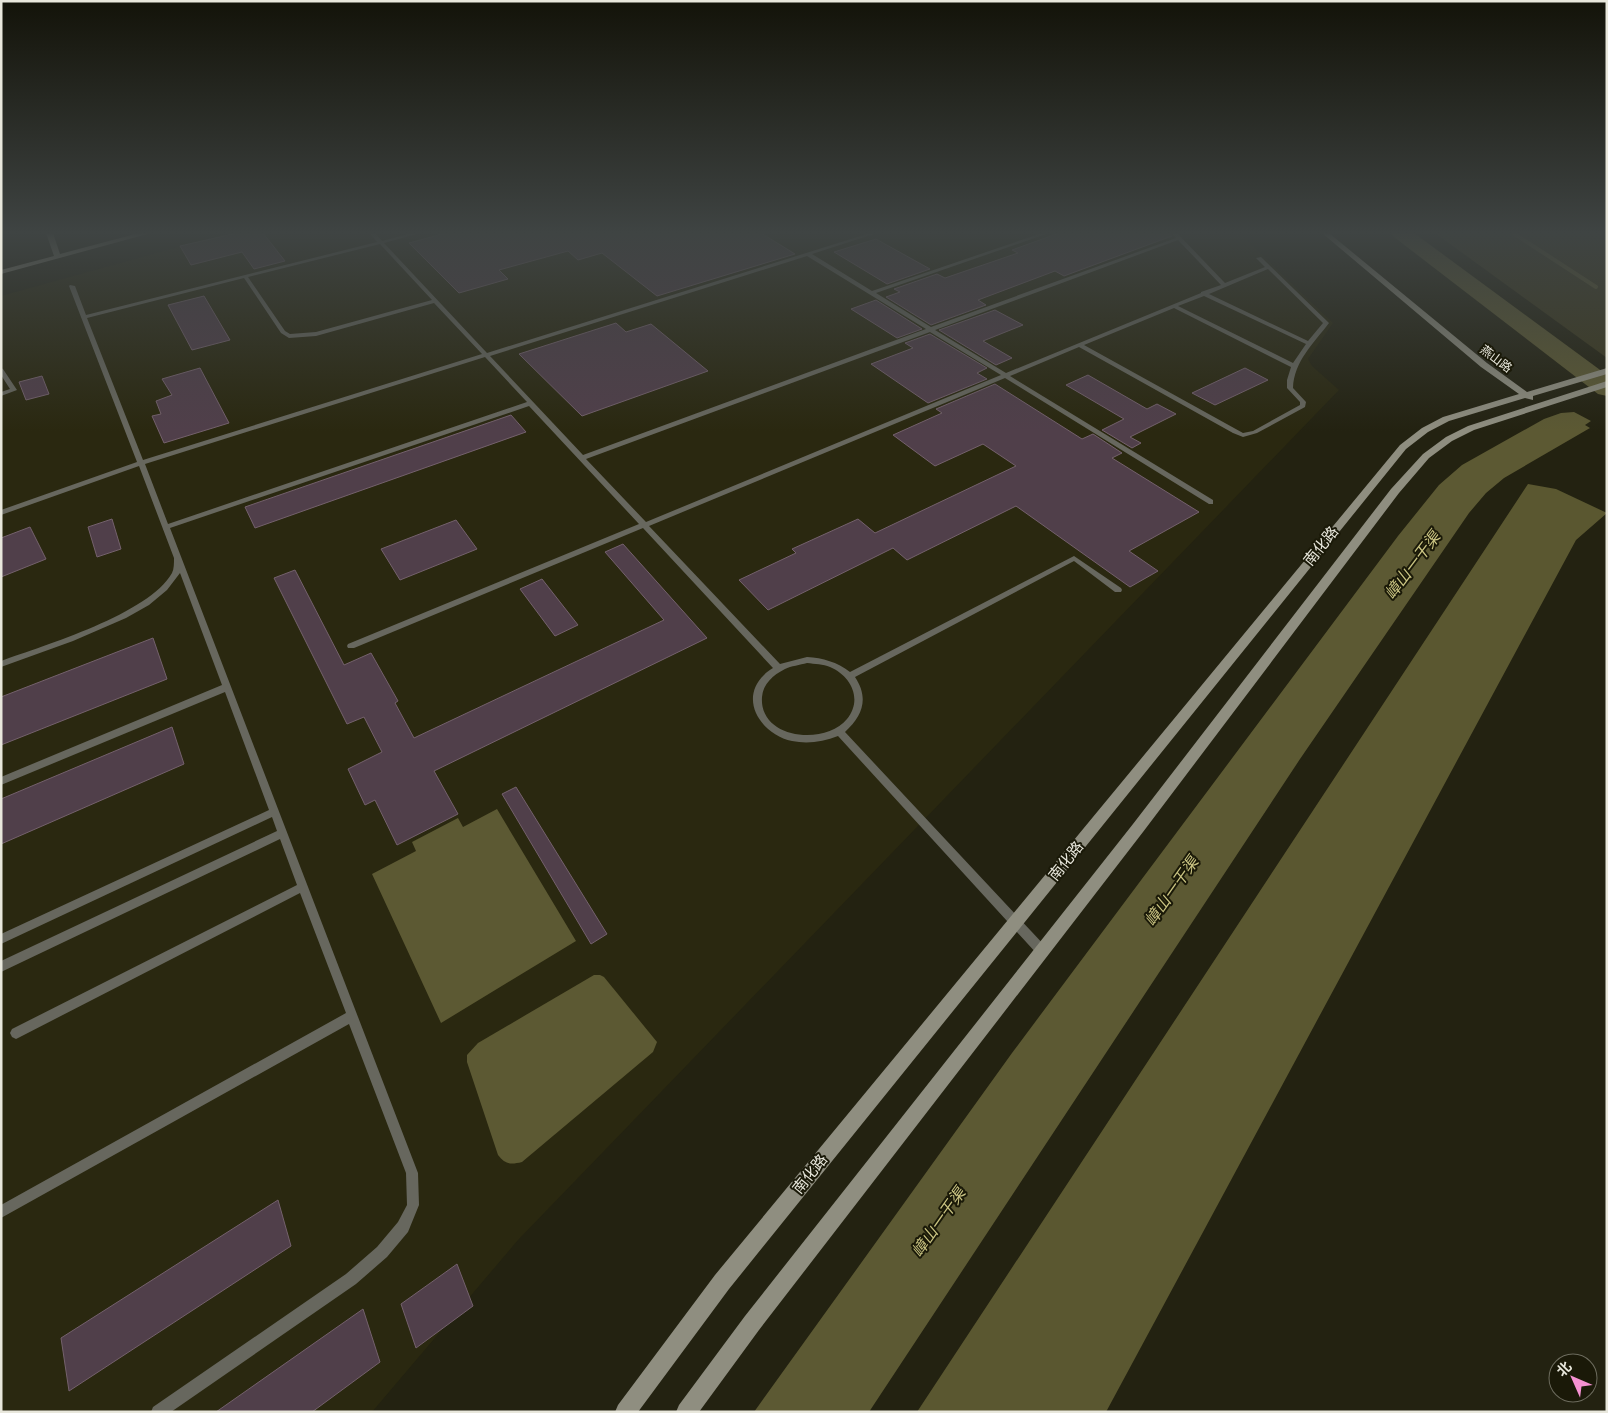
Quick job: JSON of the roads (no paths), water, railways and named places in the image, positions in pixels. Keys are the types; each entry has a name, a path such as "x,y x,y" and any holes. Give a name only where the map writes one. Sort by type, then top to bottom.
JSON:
{"main road":[{"name":"燕山路","path":"1404,299 1484,365 1540,405"},
{"name":"南化路","path":"625,1412 722,1282 1403,446 1425,430 1446,419 1607,372"},
{"name":"南化路","path":"686,1412 752,1323 1042,951 1395,491 1426,456 1449,439 1471,428 1607,384"}],"lane":[{"path":"77,299 178,558 412,1173 414,1205 403,1227 382,1252 351,1279 158,1412"},
{"path":"84,317 155,299"},
{"path":"261,299 283,332 288,336 300,337 322,333 436,301 778,668"},
{"path":"1,514 141,463 665,299"},
{"path":"881,299 1211,502"},
{"path":"582,458 1012,299"},
{"path":"351,646 1191,299"},
{"path":"1214,299 1310,344"},
{"path":"1078,345 1242,436 1255,432 1303,406 1303,402 1290,388 1289,381 1294,366 1326,322 1302,299"},
{"path":"1173,306 1294,366"},
{"path":"1,370 14,390 1,394"},
{"path":"166,527 531,403"},
{"path":"1,664 114,621 133,611 167,585 176,572 178,558"},
{"path":"849,676 1074,558 1118,590"},
{"path":"808,660 838,667 849,676 857,686 860,699 858,711 851,722 839,732 822,738 804,739 786,736 771,728 760,716 756,703 758,689 766,677 778,668 792,662 808,660"},
{"path":"1,780 227,687"},
{"path":"839,732 1042,951"},
{"path":"1,939 274,812"},
{"path":"1,966 283,833"},
{"path":"16,1033 303,887"},
{"path":"1,1212 352,1016"}],"water":[{"name":"嶂山一干渠","path":"1574,412 1591,421 1585,425 1590,428 1504,478 1486,493 1469,513 1300,759 869,1412 754,1412 1012,1053 1398,536 1439,485 1462,465 1544,419 1561,413"},
{"path":"497,809 576,941 441,1023 372,874 416,851 412,842 458,818 463,827"},
{"path":"594,975 604,977 657,1042 653,1052 522,1162 506,1162 498,1155 467,1062 467,1055 478,1043"}],"waterway":[{"path":"1489,299 1607,388"}]}
